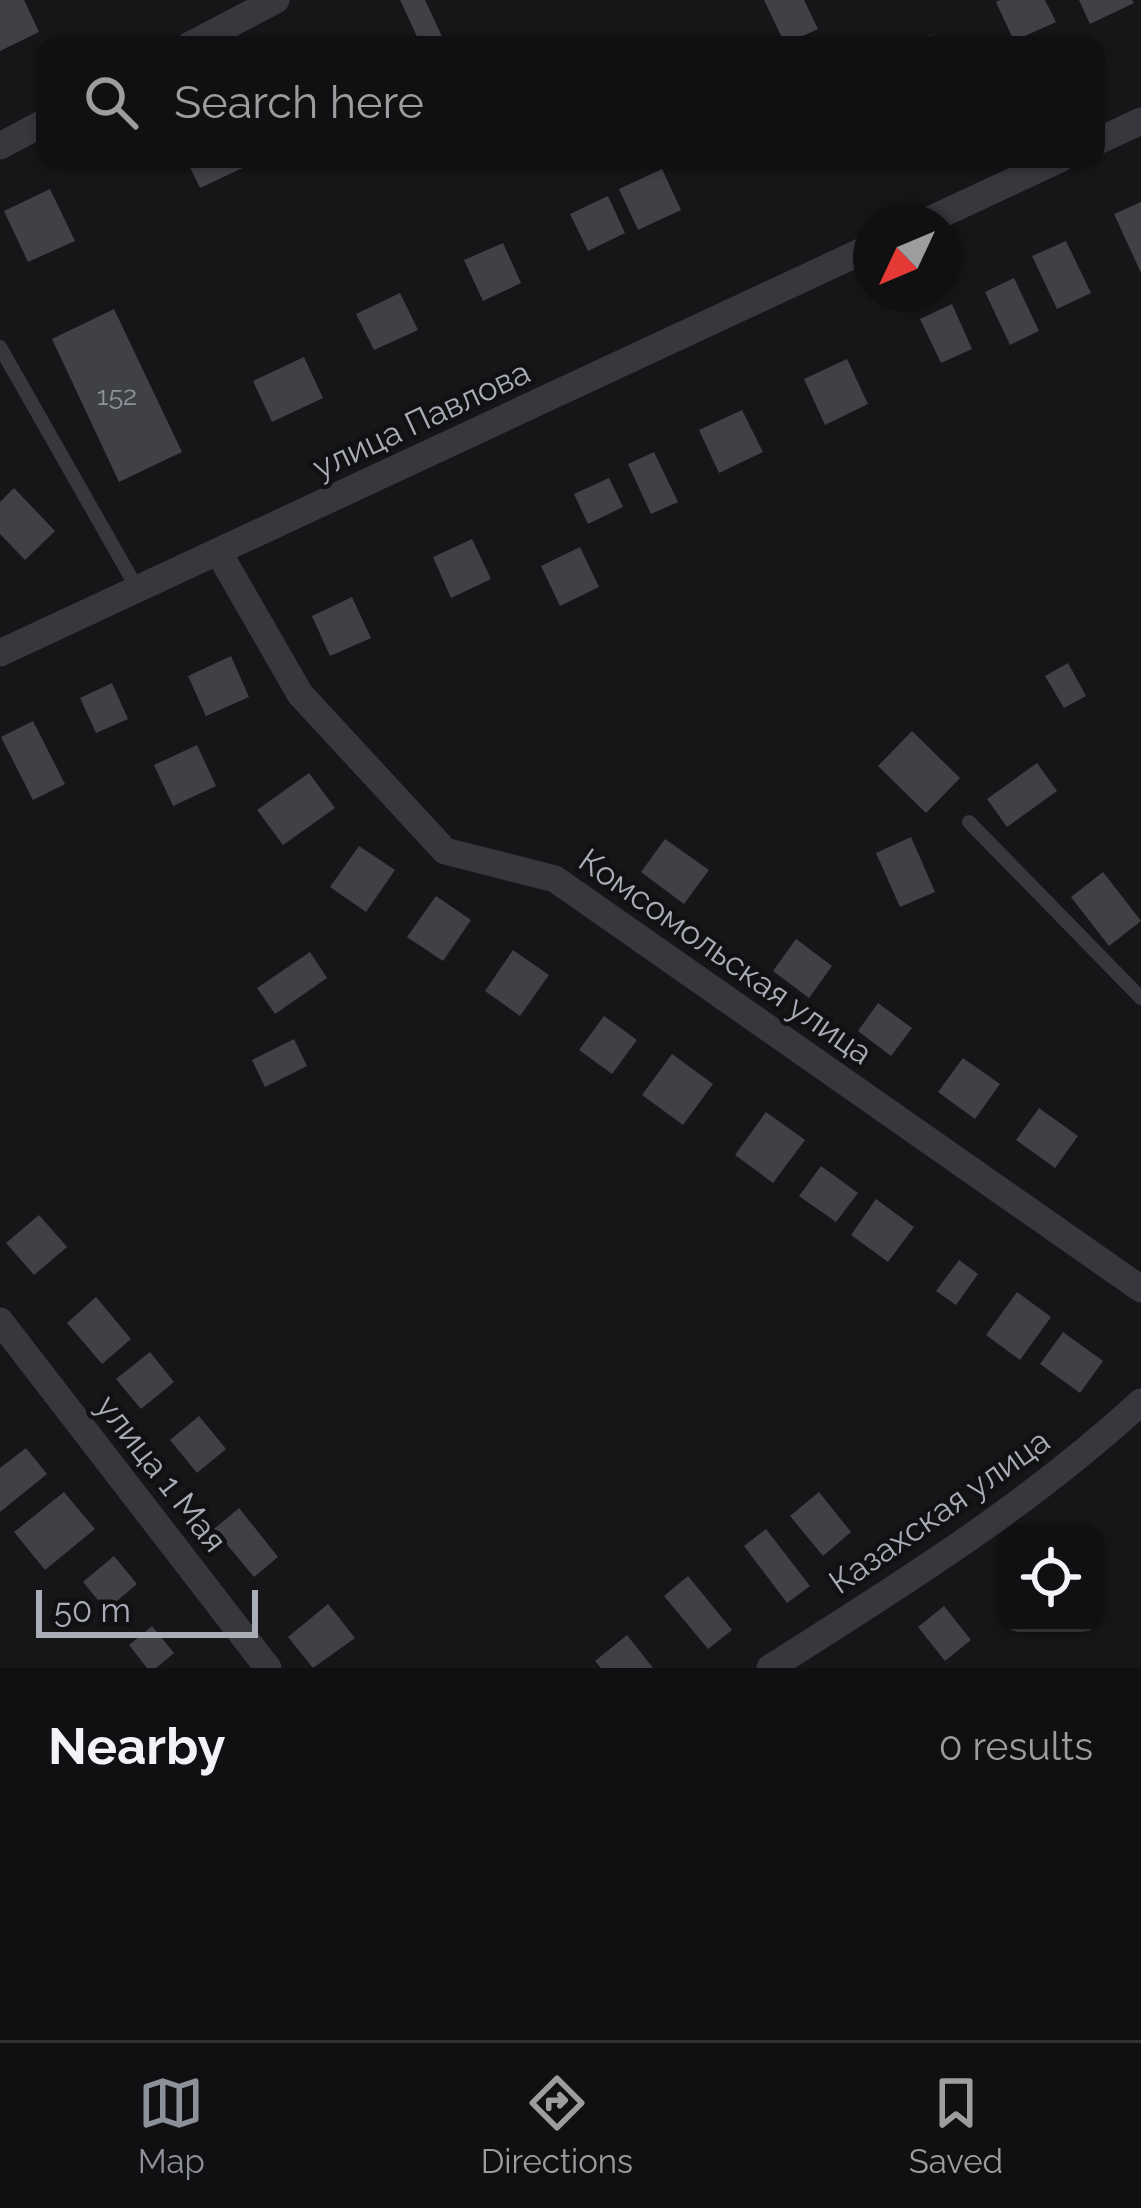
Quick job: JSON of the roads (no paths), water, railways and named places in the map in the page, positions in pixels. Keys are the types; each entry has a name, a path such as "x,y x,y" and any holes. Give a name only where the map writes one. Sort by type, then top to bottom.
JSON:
{"street":[{"path":"207,36 275,0"},
{"path":"1105,138 1141,121"},
{"path":"0,146 36,127"},
{"path":"961,206 1041,168"},
{"name":"улица Павлова","path":"0,653 853,256"},
{"name":"Комсомольская улица","path":"219,553 300,694 445,851 555,879 1141,1289"},
{"name":"улица 1 Мая","path":"0,1322 268,1668"},
{"name":"Казахская улица","path":"770,1668 951,1552 1087,1452 1141,1402"}],"lane":[{"path":"0,347 138,590"},
{"path":"969,822 1141,998"}]}
